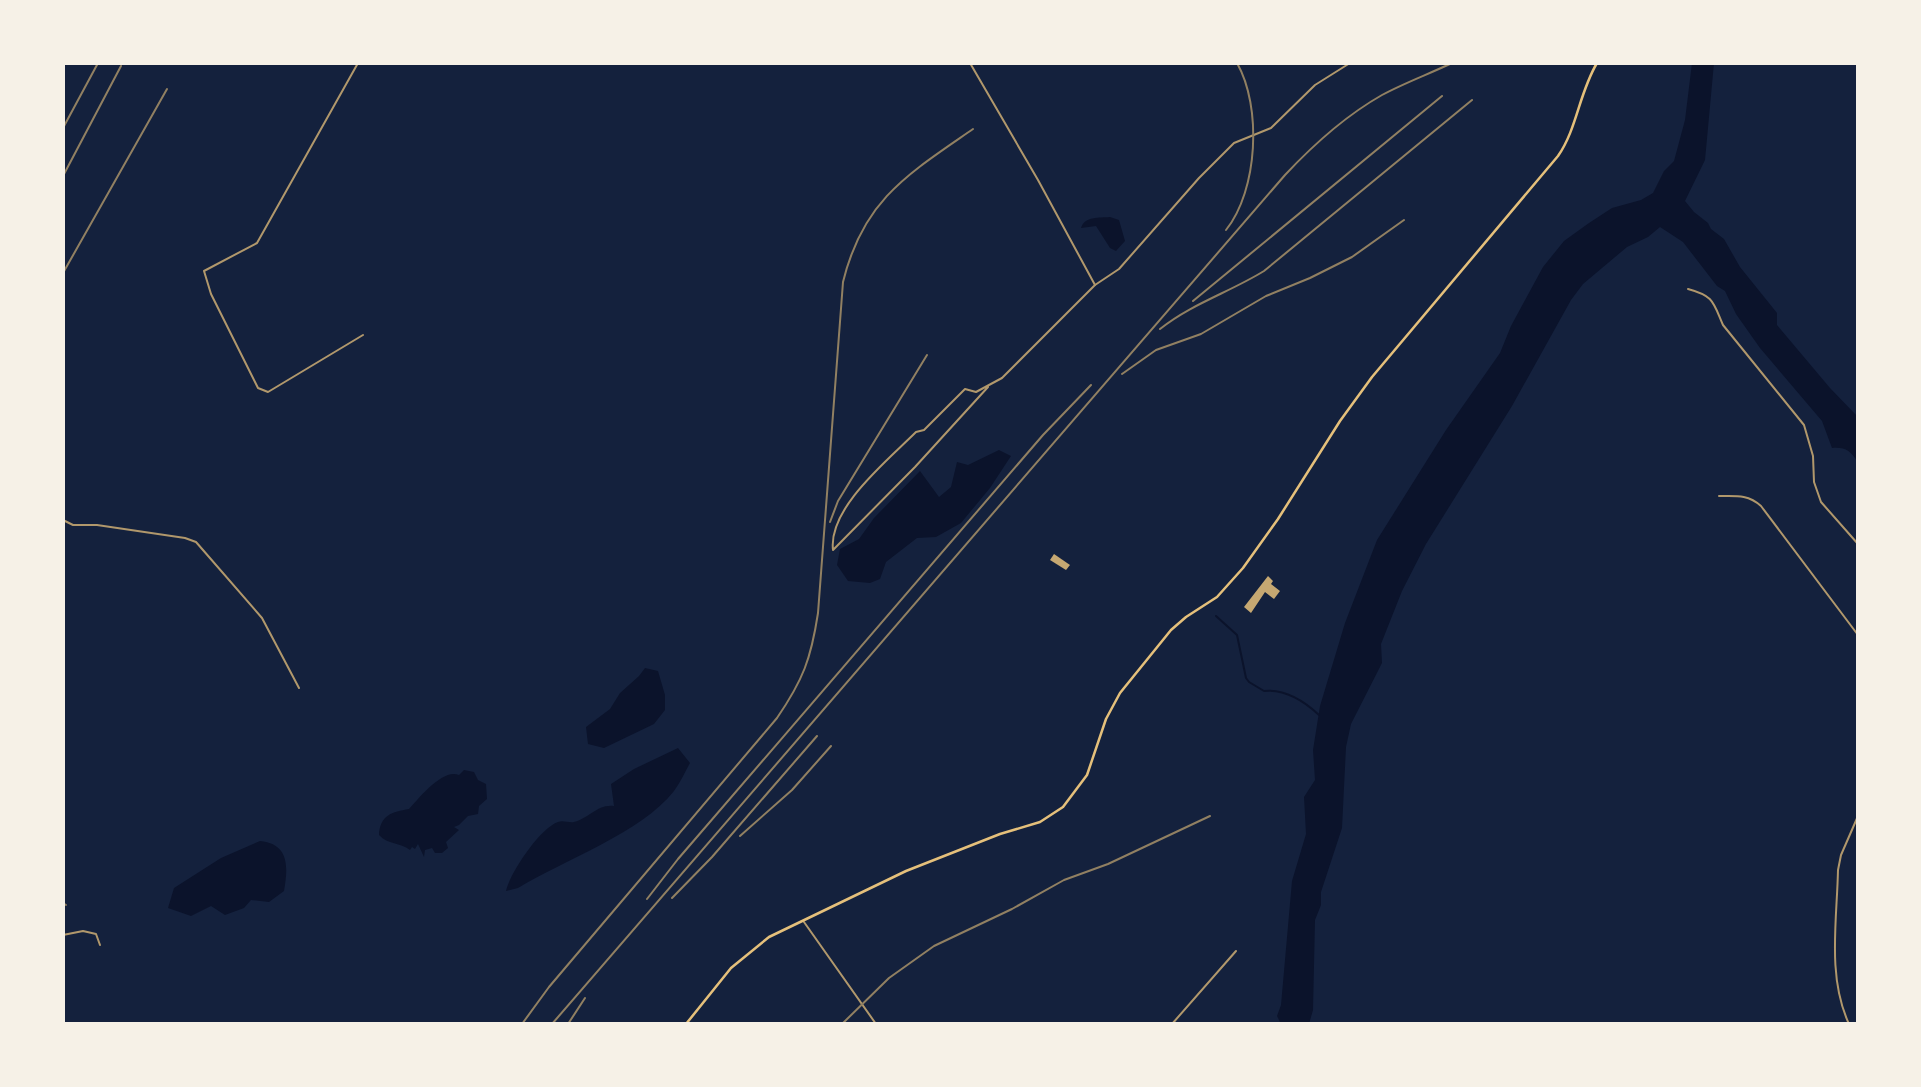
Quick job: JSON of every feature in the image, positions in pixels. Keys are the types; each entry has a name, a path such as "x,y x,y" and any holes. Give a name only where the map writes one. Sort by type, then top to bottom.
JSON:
{"main road":[{"path":"686,1024 731,968 772,935 912,868 1047,819 1068,802 1087,775 1108,715 1120,693 1171,630 1217,597 1239,574 1372,377 1558,156 1568,137 1582,93 1597,63"}],"street":[{"path":"358,63 257,243 204,271 211,294 236,346 258,388 264,392 363,335"},
{"path":"970,63 1095,285"},
{"path":"988,387 915,467 832,550 831,538 852,495 916,432 924,430 965,389 976,392 1002,378 1095,285 1119,269 1199,178 1234,143 1271,128 1315,85 1350,63"},
{"path":"1688,289 1700,293 1717,305 1723,325 1804,425 1813,456 1814,482 1821,502 1858,544"},
{"path":"1719,496 1745,496 1761,506 1858,635"},
{"path":"63,520 73,525 97,525 185,538 195,542 262,618 299,688"},
{"path":"1849,1024 1844,1015 1836,978 1838,870 1841,855 1858,816"},
{"path":"803,921 876,1024"},
{"path":"63,935 89,931 96,934 100,945"},
{"path":"1172,1024 1236,951"}],"water":[{"path":"1692,63 1714,63 1705,160 1685,201 1724,239 1740,267 1777,313 1777,325 1858,417 1858,462 1847,450 1832,448 1822,421 1760,348 1736,314 1725,291 1717,286 1683,242 1660,227 1648,237 1627,247 1583,284 1571,300 1512,406 1426,544 1402,591 1381,644 1382,663 1351,724 1346,747 1342,828 1321,892 1321,905 1315,920 1313,1010 1309,1024 1281,1024 1277,1016 1281,1005 1292,881 1306,834 1304,797 1315,780 1313,750 1320,706 1345,623 1377,540 1446,430 1500,353 1511,326 1543,267 1564,241 1589,223 1612,208 1641,200 1653,193 1664,171 1674,161 1685,120"},
{"path":"1110,217 1119,220 1125,241 1116,251 1110,248 1096,226 1081,228 1086,221"},
{"path":"999,450 1011,456 990,488 961,523 936,537 917,538 886,562 880,579 870,583 848,581 837,565 840,549 859,539 874,518 920,471 939,497 951,487 957,462 968,465"},
{"path":"645,668 658,671 665,695 665,710 654,724 604,748 588,744 586,727 610,709 620,693"},
{"path":"678,748 690,763 676,788 660,806 601,845 518,888 506,891 513,873 527,852 551,826 560,821 574,822 603,807 614,806 611,784 634,769"},
{"path":"464,770 474,772 478,780 486,784 487,799 479,806 478,814 468,816 454,827 459,830 446,842 448,848 442,853 435,853 432,848 425,850 424,857 418,844 415,849 412,847 410,850 379,835 384,819 409,809 439,780 453,774 459,775"},
{"path":"260,841 277,847 285,859 284,891 269,902 251,900 244,908 225,915 211,906 191,916 168,908 174,888 221,858"}],"building":[{"path":"1054,554 1070,565 1066,570 1050,560"},
{"path":"1268,576 1273,581 1271,584 1280,591 1274,599 1265,592 1251,613 1244,607"}],"waterway":[{"path":"1216,616 1237,635 1249,682 1264,691 1293,697 1319,715"}],"railway":[{"path":"63,128 98,63"},
{"path":"1226,230 1245,193 1253,148 1250,102 1237,63"},
{"path":"552,1024 1285,175 1330,131 1368,103 1452,63"},
{"path":"63,176 121,66"},
{"path":"63,273 167,89"},
{"path":"1193,301 1442,96"},
{"path":"1160,329 1185,312 1264,271 1472,100"},
{"path":"522,1024 549,987 777,718 800,680 809,656 818,613 843,282 852,254 876,209 928,160 973,129"},
{"path":"1122,374 1156,350 1201,334 1266,296 1352,257 1404,220"},
{"path":"830,522 838,501 927,355"},
{"path":"647,899 678,859 1043,435 1091,385"},
{"path":"672,898 712,857 817,736"},
{"path":"740,836 792,790 831,746"},
{"path":"842,1024 889,978 934,946 1012,909 1064,880 1108,864 1210,816"},
{"path":"568,1024 585,998"}]}
